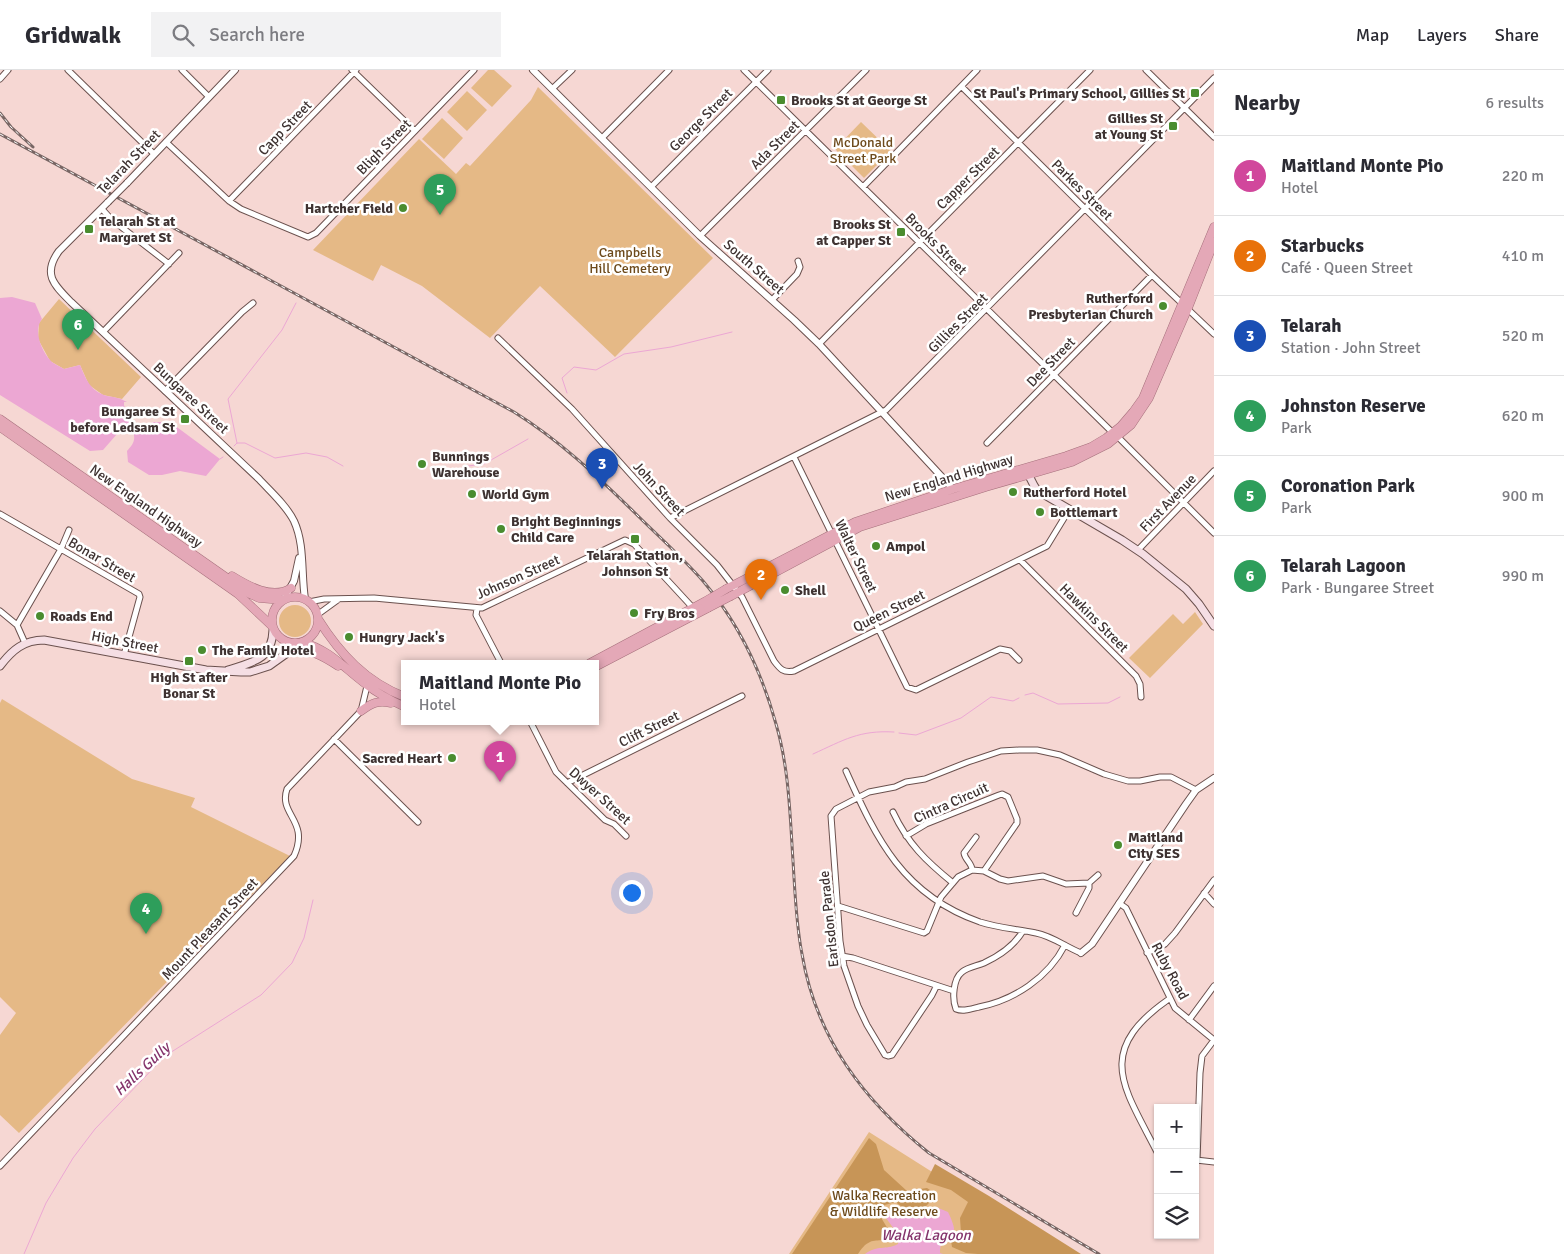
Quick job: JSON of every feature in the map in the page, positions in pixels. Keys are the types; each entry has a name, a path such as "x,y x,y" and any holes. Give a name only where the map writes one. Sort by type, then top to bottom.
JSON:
{"highway":[{"name":"New England Highway","path":"1185,306 1214,227"},
{"name":"New England Highway","path":"596,660 706,605 834,537 891,516 1083,458 1100,449 1115,435 1142,398 1214,242"},
{"name":"New England Highway","path":"0,419 250,594 260,598 283,599"},
{"name":"New England Highway","path":"0,427 238,594 273,628"},
{"name":"New England Highway","path":"834,537 855,522 952,489 1081,451 1115,435"},
{"path":"205,563 261,590 282,593 291,588"},
{"path":"401,695 384,687 359,670 340,650 307,600 294,596 283,599 274,609 272,614 273,628 282,639 292,643 300,642 323,649 367,686 401,705"},
{"name":"New England Highway","path":"599,665 695,610"},
{"path":"300,642 314,632 318,617"},
{"path":"290,651 296,648 306,650 357,677"},
{"path":"361,711 373,702 380,701 401,706"}],"main road":[{"path":"1018,470 1029,474 1032,484 1038,491 1138,550 1193,596 1214,626"},
{"name":"High Street","path":"225,671 252,662 266,654 273,640 273,628"},
{"name":"High Street","path":"25,643 44,640 206,670 241,672 259,670 269,666 300,642"},
{"path":"0,666 11,653 25,643"}],"street":[{"path":"0,79 8,70"},
{"path":"68,70 154,154"},
{"path":"182,70 210,97"},
{"name":"Telarah Street","path":"51,277 51,267 54,259 235,70"},
{"name":"Bligh Street","path":"229,201 241,209 308,237 316,233 474,70"},
{"name":"South Street","path":"533,70 700,236 819,344 952,489"},
{"path":"552,89 572,70"},
{"path":"602,138 669,70"},
{"name":"Brooks Street","path":"744,70 1214,533"},
{"name":"George Street","path":"651,187 768,70"},
{"name":"Ada Street","path":"700,236 866,70"},
{"path":"863,187 977,70"},
{"name":"Capper Street","path":"819,344 1090,70"},
{"path":"1146,70 1214,137"},
{"path":"354,71 415,131"},
{"name":"Capp Street","path":"229,201 354,71"},
{"name":"Gillies Street","path":"670,518 886,410 987,310 1214,78"},
{"name":"Parkes Street","path":"962,87 1214,334"},
{"path":"166,142 229,201"},
{"path":"102,209 111,219 169,264"},
{"path":"103,332 179,253"},
{"path":"772,300 797,274 800,267 798,261"},
{"name":"Dee Street","path":"987,443 1152,275"},
{"name":"Bungaree Street","path":"51,277 57,288 259,479 282,504 294,520 300,546 307,600"},
{"path":"166,391 253,302"},
{"name":"John Street","path":"498,338 572,409 670,518 717,565 732,591"},
{"name":"Walter Street","path":"794,457 907,687 912,690 919,688 1000,649 1010,650 1019,660"},
{"name":"First Avenue","path":"1138,550 1214,471"},
{"name":"Queen Street","path":"732,591 742,597 774,661 780,669 786,672 794,670 1047,546 1069,510"},
{"name":"Bonar Street","path":"0,514 139,594 140,597 124,655"},
{"path":"17,625 61,550 69,530"},
{"name":"Johnson Street","path":"307,600 374,598 477,609 486,607 625,540 634,544 695,610"},
{"name":"Bungaree Street","path":"283,599 291,588 296,574 300,546"},
{"name":"Hawkins Street","path":"1020,560 1136,676 1140,684 1141,697"},
{"path":"318,617 340,599"},
{"path":"477,609 476,615 499,660"},
{"path":"0,611 17,625 25,643"},
{"path":"361,711 367,686"},
{"name":"Clift Street","path":"567,782 742,696"},
{"name":"Mount Pleasant Street","path":"0,1166 294,856 299,831 284,799 287,789 361,711"},
{"name":"Dwyer Street","path":"532,725 556,772 605,820 614,824 626,836"},
{"path":"334,739 418,822"},
{"name":"Earlsdon Parade","path":"936,987 892,1055 885,1055 858,1006 842,956 831,816 836,809 869,792 895,787 906,782 926,780 968,762 1001,751 1019,750 1037,750 1060,755 1122,780 1140,781 1171,777 1196,790"},
{"path":"846,771 888,854 909,878 939,902 992,926 1037,933 1081,953 1092,944 1196,790 1214,778"},
{"name":"Cintra Circuit","path":"906,836 926,824 999,795 1005,795 1011,804 1017,823 984,871"},
{"name":"Cintra Circuit","path":"893,812 906,836 926,860 953,883"},
{"path":"972,870 972,866 964,857 964,854 976,837"},
{"path":"838,906 924,933 927,931 941,897 964,873 972,870 984,871 1008,881 1043,876 1066,884 1089,883 1098,875"},
{"path":"1147,953 1165,944 1214,880"},
{"path":"1076,912 1089,888 1089,883"},
{"path":"1204,893 1214,904"},
{"name":"Ruby Road","path":"1120,902 1126,908 1175,1008 1214,1040"},
{"path":"1023,931 1010,947 983,964 964,970 957,979 954,992 954,1006 956,1009 983,1007 1013,995 1038,979 1056,960 1065,945"},
{"path":"842,956 954,992"},
{"path":"1189,1020 1214,986"},
{"path":"1155,1149 1125,1090 1121,1074 1121,1058 1135,1029 1169,999"},
{"path":"1197,1149 1202,1056 1214,1040"},
{"path":"1199,1160 1214,1162"}],"green space":[{"path":"488,70 494,70 512,86 492,107 471,88"},
{"name":"Campbells Hill Cemetery","path":"538,87 713,258 615,357 540,286 490,338 422,286 381,265 373,281 313,250 419,139 456,174 466,163 470,166 531,100"},
{"path":"467,91 487,110 467,131 447,112"},
{"path":"442,118 463,138 444,159 422,139"},
{"name":"McDonald Street Park","path":"861,122 891,151 864,178 835,149"},
{"path":"59,299 141,377 122,399 103,395 89,385 80,365 64,369 50,361 38,339 39,323"},
{"path":"295,605 307,609 311,621 307,633 295,637 283,633 279,621 283,609"},
{"path":"1195,612 1203,624 1150,678 1129,658 1173,614 1183,624"},
{"path":"2,699 132,779 195,798 191,807 290,856 19,1133 0,1115 0,1035 16,1013 0,997 0,703"},
{"name":"Walka Recreation & Wildlife Reserve","path":"869,1132 1062,1254 789,1254"},
{"path":"869,1138 876,1144 884,1170 907,1191 927,1188 936,1194 935,1200 918,1212 911,1212 895,1202 878,1207 877,1211 891,1234 885,1240 868,1243 858,1254 792,1254"},
{"path":"935,1164 1081,1254 978,1254 966,1253 952,1247 951,1241 961,1233 960,1218 968,1202 951,1190 926,1182"}],"water":[{"path":"12,297 35,303 42,319 38,329 39,340 51,361 64,369 80,365 87,380 96,391 127,402 124,402 124,405 129,422 147,429 153,422 170,422 220,459 206,476 180,471 162,475 149,475 128,462 127,451 133,442 134,434 133,431 124,426 103,450 90,451 0,395 0,298"},
{"name":"Walka Lagoon","path":"936,1207 948,1212 954,1227 953,1231 942,1242 940,1253 943,1254 865,1254 874,1249 898,1244 899,1236 886,1218 889,1212 920,1218 926,1216"}],"waterway":[{"path":"237,443 228,399 282,330 296,303"},
{"path":"567,393 562,378 574,367 596,370 624,354 671,347 732,332"},
{"path":"468,466 484,464 528,439"},
{"path":"234,446 237,443 245,443 275,458 306,453 327,457 343,466"},
{"path":"1025,695 1033,693 1058,704 1108,703 1120,697"},
{"path":"899,733 916,735 961,718 991,697 1013,701 1019,698"},
{"path":"813,754 861,734 894,732"},
{"name":"Halls Gully","path":"24,1254 46,1203 73,1158 95,1129 165,1056 261,995 292,963 304,938 313,900"}],"railway":[{"path":"0,113 11,127 33,147"},
{"path":"0,134 514,412 546,434 591,471 687,563 716,597 738,631 756,667 770,705 784,758 790,809 798,931 802,954 809,985 831,1040 846,1065 864,1089 905,1133 929,1153 1099,1254"}],"place":[{"name":"St Paul's Primary School, Gillies St","path":"1195,93"},
{"name":"Brooks St at George St","path":"781,100"},
{"name":"Gillies St at Young St","path":"1173,126"},
{"name":"Hartcher Field","path":"403,208"},
{"name":"Coronation Park","path":"440,215"},
{"name":"Telarah St at Margaret St","path":"89,229"},
{"name":"Brooks St at Capper St","path":"901,232"},
{"name":"Rutherford Presbyterian Church","path":"1163,306"},
{"name":"Telarah Lagoon","path":"78,350"},
{"name":"Bungaree St before Ledsam St","path":"185,419"},
{"name":"Bunnings Warehouse","path":"422,464"},
{"name":"Telarah","path":"602,489"},
{"name":"Rutherford Hotel","path":"1013,492"},
{"name":"World Gym","path":"472,494"},
{"name":"Bottlemart","path":"1040,512"},
{"name":"Bright Beginnings Child Care","path":"501,529"},
{"name":"Telarah Station, Johnson St","path":"635,539"},
{"name":"Ampol","path":"876,546"},
{"name":"Shell","path":"785,590"},
{"name":"Starbucks","path":"761,600"},
{"name":"Fry Bros","path":"634,613"},
{"name":"Roads End","path":"40,616"},
{"name":"Hungry Jack's","path":"349,637"},
{"name":"The Family Hotel","path":"202,650"},
{"name":"High St after Bonar St","path":"189,661"},
{"name":"Sacred Heart","path":"452,758"},
{"name":"Maitland Monte Pio","path":"500,782"},
{"name":"Maitland City SES","path":"1118,845"},
{"name":"Johnston Reserve","path":"146,934"}]}
